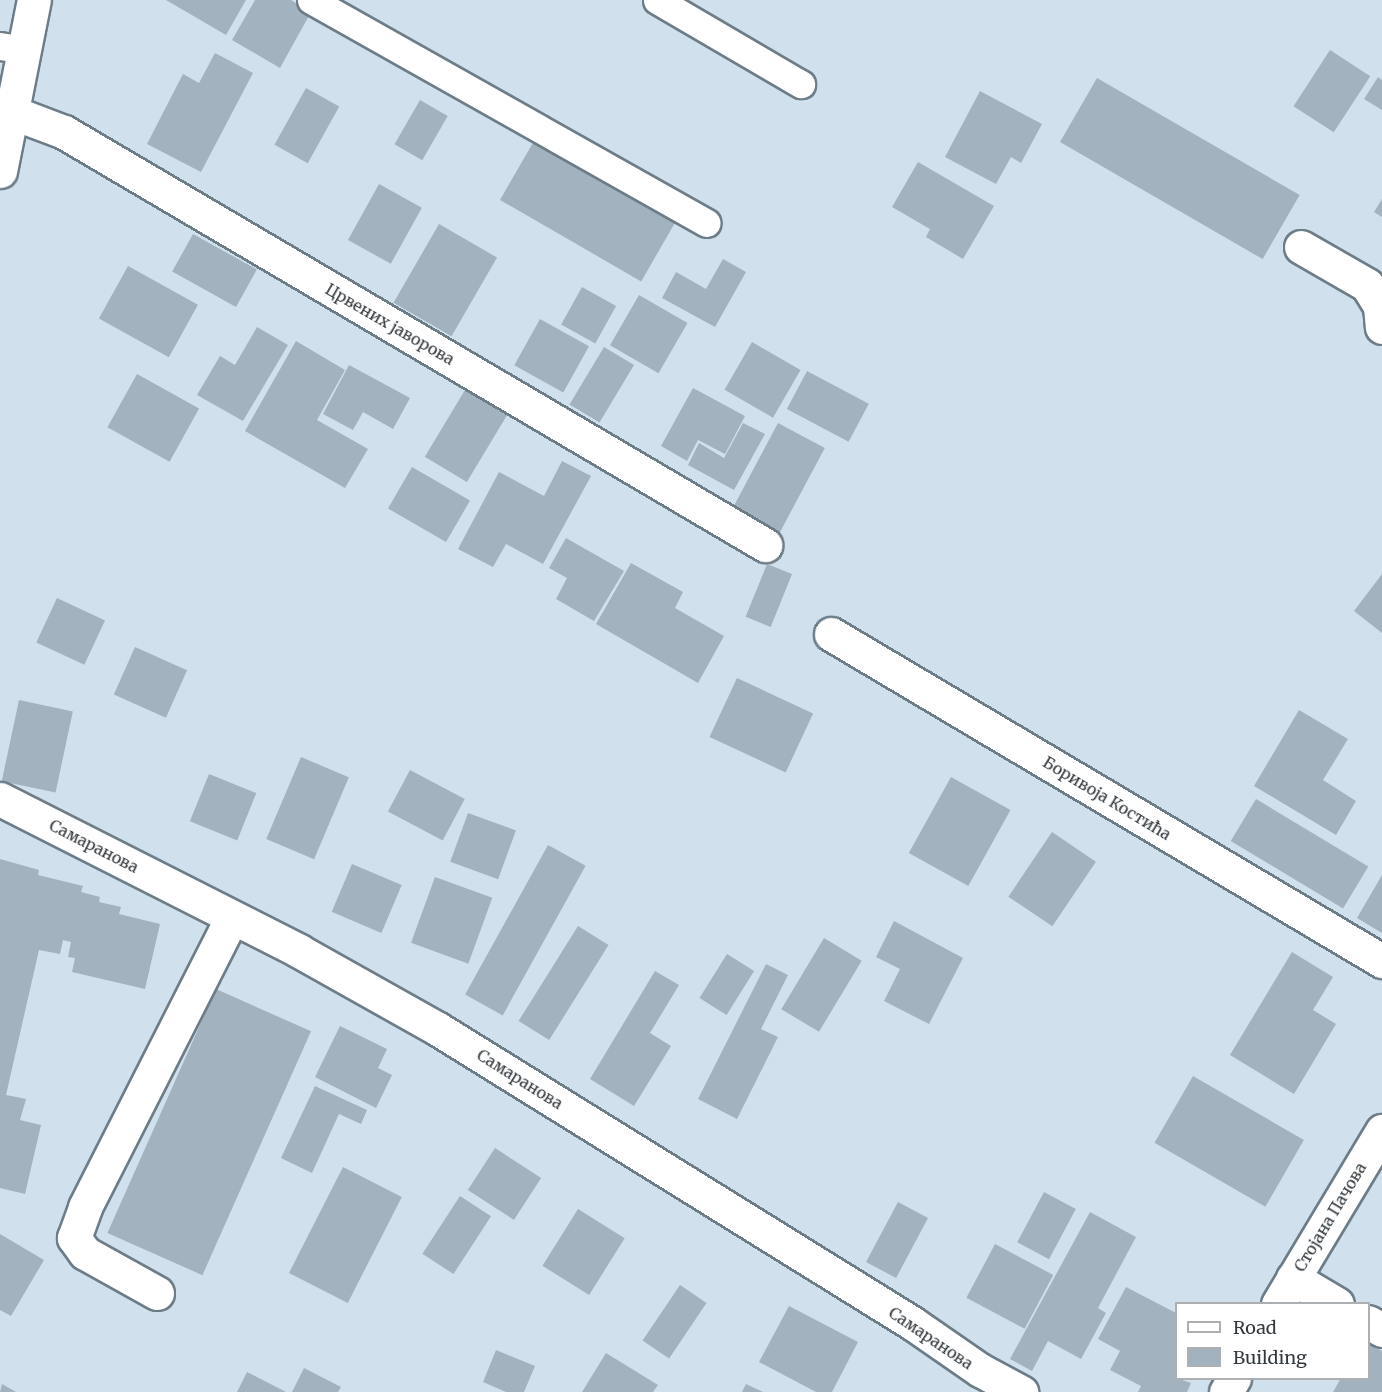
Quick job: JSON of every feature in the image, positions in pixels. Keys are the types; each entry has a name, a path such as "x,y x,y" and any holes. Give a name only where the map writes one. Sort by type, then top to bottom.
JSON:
{"street":[{"path":"0,171 11,112 12,48 34,0"},
{"name":"Црвених јаворова","path":"11,112 64,132 765,544"},
{"path":"1301,247 1367,285 1380,306 1382,327"},
{"name":"Боривоја Костића","path":"831,634 1382,961"},
{"name":"Самаранова","path":"0,799 232,917 438,1029 912,1323 980,1370 1021,1392"},
{"path":"157,1293 85,1253 74,1238 85,1206 232,917"},
{"name":"Стојана Пачова","path":"1286,1291 1382,1131"},
{"path":"1286,1291 1329,1302"}],"lane":[{"path":"311,0 707,223"},
{"path":"657,0 801,84"}],"building":[{"path":"166,0 246,0 226,35"},
{"path":"255,0 291,0 311,12 280,68 232,40"},
{"path":"1330,50 1370,76 1334,132 1294,106"},
{"path":"215,53 253,73 201,172 147,144 183,74 199,83"},
{"path":"1378,77 1382,80 1382,110 1364,99"},
{"path":"1097,78 1300,195 1263,259 1060,142"},
{"path":"306,88 339,106 308,163 274,145"},
{"path":"980,91 1042,124 1021,163 1011,157 996,184 945,157"},
{"path":"420,100 448,116 422,160 394,144"},
{"path":"534,141 675,222 641,281 500,200"},
{"path":"918,162 994,206 963,259 926,237 930,229 892,207"},
{"path":"379,184 422,208 391,264 348,240"},
{"path":"1382,199 1382,217 1374,212"},
{"path":"439,224 497,258 452,336 394,303"},
{"path":"193,234 257,269 236,307 172,272"},
{"path":"723,259 746,272 715,327 662,298 676,272 706,289"},
{"path":"128,266 198,305 169,357 99,318"},
{"path":"582,287 616,306 595,344 561,325"},
{"path":"639,295 687,323 658,373 610,345"},
{"path":"540,319 589,346 563,393 514,365"},
{"path":"257,327 288,345 243,421 197,395 220,356 235,365"},
{"path":"296,341 345,370 317,420 368,449 345,488 245,431"},
{"path":"752,342 800,370 773,418 724,390"},
{"path":"604,347 634,365 599,422 569,404"},
{"path":"349,365 410,398 393,429 363,412 353,430 323,414"},
{"path":"807,371 869,404 849,442 787,409"},
{"path":"137,374 199,408 170,462 107,427"},
{"path":"693,388 745,416 725,454 698,440 687,461 661,446"},
{"path":"465,390 507,415 467,482 425,457"},
{"path":"743,423 765,434 734,490 688,465 699,443 724,458"},
{"path":"778,423 825,448 778,536 731,511"},
{"path":"562,461 591,476 543,564 506,544 493,567 458,549 499,472 544,496"},
{"path":"412,467 470,500 446,542 388,509"},
{"path":"566,538 624,571 594,621 556,599 567,578 549,568"},
{"path":"631,563 683,592 675,608 724,636 698,683 596,624"},
{"path":"767,564 792,574 771,627 746,617"},
{"path":"1382,574 1382,633 1354,611"},
{"path":"57,598 105,620 84,665 36,642"},
{"path":"135,647 187,670 166,718 114,695"},
{"path":"737,678 813,713 786,772 710,737"},
{"path":"19,700 73,711 56,793 2,781"},
{"path":"1299,710 1348,739 1323,780 1356,801 1336,835 1254,786"},
{"path":"301,757 349,777 314,859 266,839"},
{"path":"410,770 465,799 443,841 388,811"},
{"path":"209,774 256,793 237,840 190,821"},
{"path":"951,777 1010,810 968,886 909,853"},
{"path":"1256,799 1368,866 1343,908 1231,841"},
{"path":"468,813 516,830 498,879 450,862"},
{"path":"1052,832 1096,862 1052,926 1008,897"},
{"path":"548,845 586,866 503,1015 465,995"},
{"path":"0,859 39,870 38,875 83,886 81,892 100,897 99,902 121,907 119,914 160,924 145,989 72,972 75,958 68,957 71,942 63,940 60,954 39,950 6,1095 26,1099 20,1120 41,1125 25,1194 0,1188"},
{"path":"352,864 402,885 381,933 332,912"},
{"path":"1382,875 1382,933 1357,918"},
{"path":"435,877 492,898 468,964 411,943"},
{"path":"894,921 963,958 929,1024 884,1001 900,969 876,957"},
{"path":"578,926 609,945 549,1040 519,1021"},
{"path":"824,938 862,961 819,1032 781,1009"},
{"path":"1292,952 1333,977 1313,1010 1336,1024 1294,1094 1230,1055"},
{"path":"727,954 754,971 727,1015 699,998"},
{"path":"766,964 788,975 761,1029 778,1037 737,1119 698,1099"},
{"path":"655,971 679,985 650,1033 671,1046 634,1106 590,1079"},
{"path":"216,989 311,1031 202,1275 107,1233"},
{"path":"340,1026 387,1049 378,1068 392,1075 376,1108 315,1077"},
{"path":"1193,1076 1304,1140 1265,1207 1154,1143"},
{"path":"315,1086 367,1110 361,1124 339,1114 312,1173 281,1158"},
{"path":"495,1148 541,1178 514,1220 468,1190"},
{"path":"343,1167 402,1197 348,1303 289,1273"},
{"path":"1044,1192 1076,1209 1049,1259 1017,1242"},
{"path":"460,1196 491,1216 453,1274 422,1254"},
{"path":"898,1202 928,1218 896,1278 866,1262"},
{"path":"578,1209 625,1238 589,1295 542,1266"},
{"path":"1090,1212 1136,1237 1098,1308 1106,1313 1081,1359 1048,1341 1032,1371 1010,1359"},
{"path":"0,1234 44,1260 11,1316 0,1310"},
{"path":"995,1244 1053,1275 1025,1329 966,1298"},
{"path":"680,1285 707,1303 669,1358 643,1341"},
{"path":"1126,1287 1175,1312 1175,1380 1191,1383 1187,1392 1138,1392 1141,1386 1110,1370 1120,1351 1098,1339"},
{"path":"789,1306 858,1342 832,1392 816,1392 759,1362"},
{"path":"1370,1344 1382,1351 1382,1392 1333,1392 1340,1380 1370,1380"},
{"path":"496,1350 535,1366 524,1392 506,1392 483,1382"},
{"path":"606,1353 658,1385 653,1392 582,1392"},
{"path":"304,1368 341,1387 338,1392 292,1392"},
{"path":"247,1372 286,1392 237,1392"},
{"path":"2,1384 16,1392 0,1392"},
{"path":"746,1384 763,1392 742,1392"}]}
